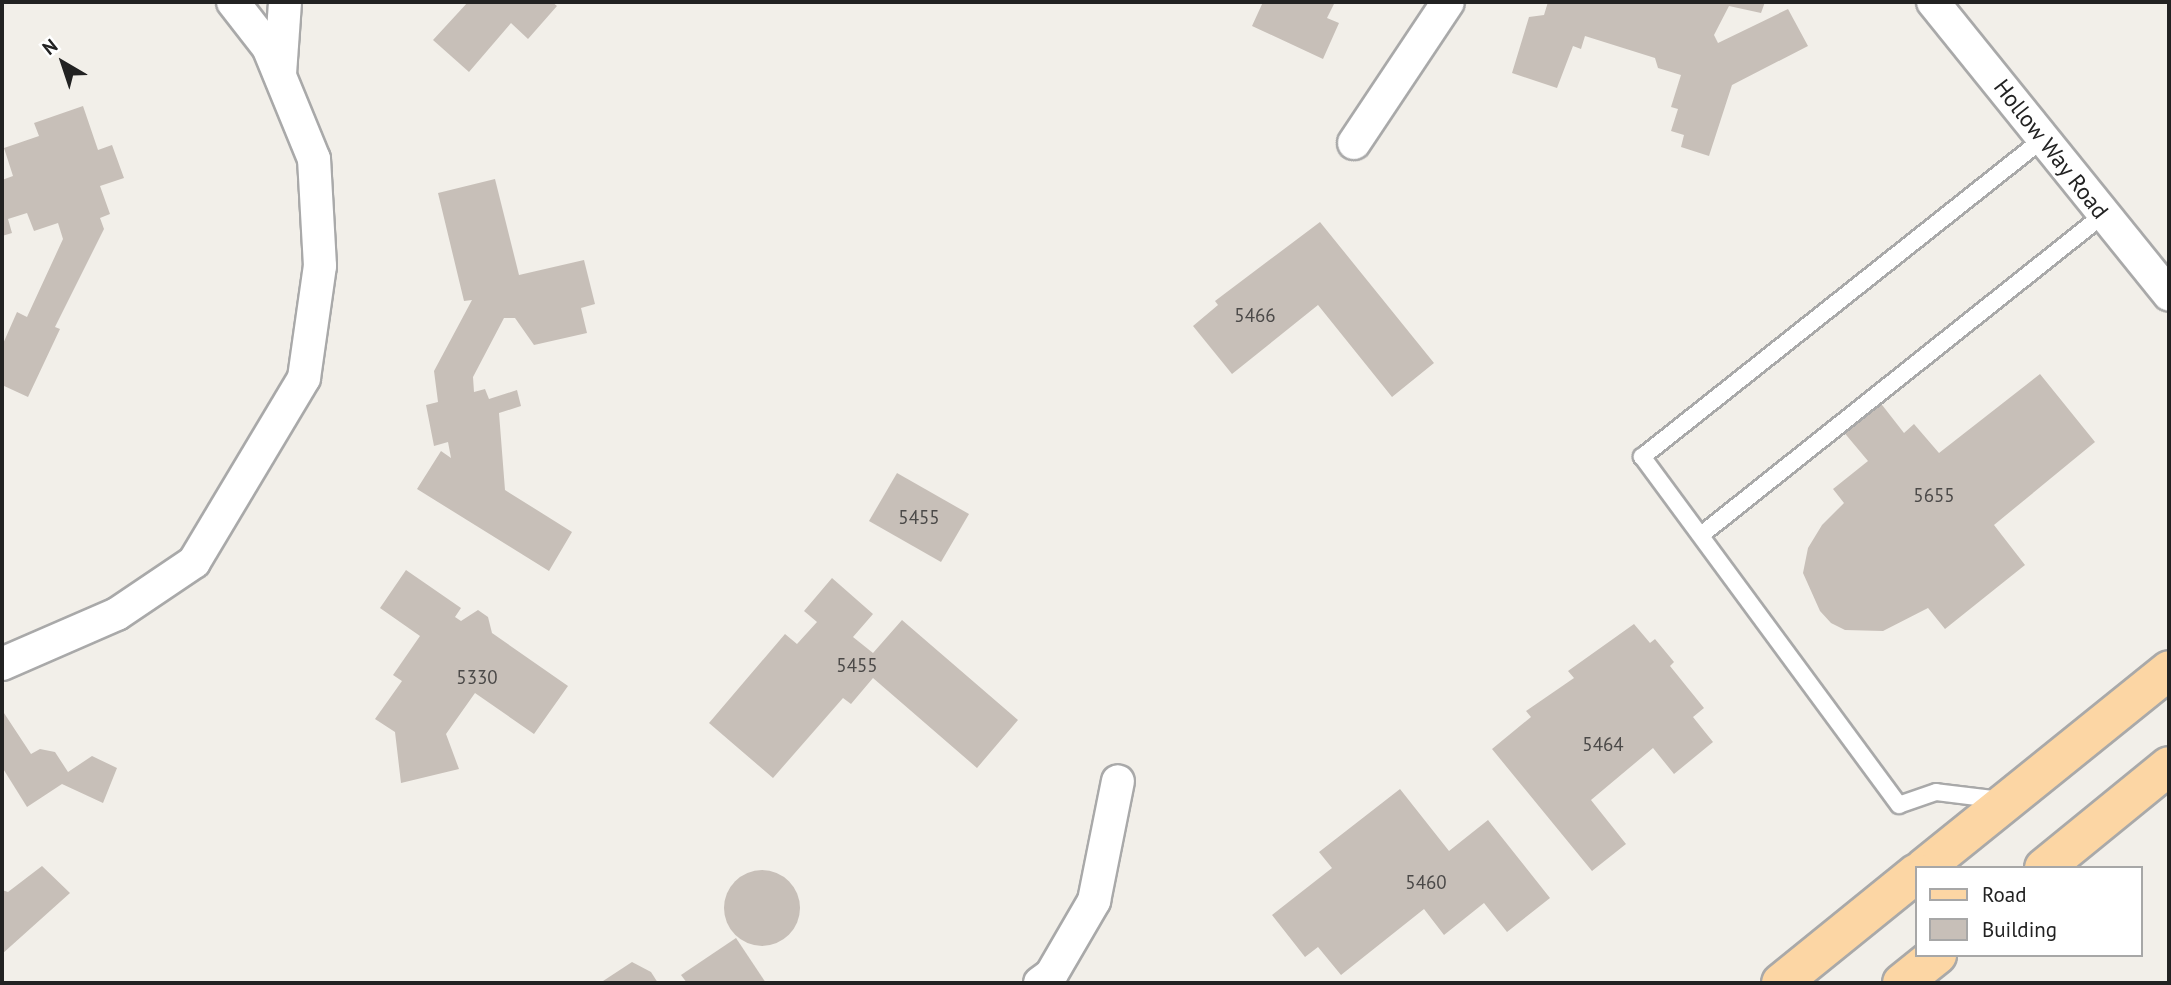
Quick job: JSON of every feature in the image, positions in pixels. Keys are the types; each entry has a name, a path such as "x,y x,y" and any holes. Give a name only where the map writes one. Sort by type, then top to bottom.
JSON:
{"main road":[{"path":"1926,866 2169,670"},
{"path":"2046,866 2169,766"},
{"path":"1781,983 1916,874"},
{"path":"1902,983 1934,957"}],"street":[{"path":"2,664 117,614 194,562 304,378 320,266 314,159 268,47 233,2"},
{"path":"279,75 285,2"},
{"path":"1354,143 1448,2"},
{"name":"Hollow Way Road","path":"1933,2 2169,295"},
{"path":"1040,983 1051,975 1094,901 1118,781"}],"lane":[{"path":"2007,801 1936,792 1899,805 1642,457 2043,139"},
{"path":"1701,535 2103,215"}],"building":[{"path":"468,2 552,2 557,6 528,39 511,23 469,72 433,40"},
{"path":"1263,2 1335,2 1327,18 1339,23 1323,59 1252,26"},
{"path":"1548,2 1765,2 1761,13 1729,6 1714,35 1718,43 1788,9 1808,46 1732,85 1709,156 1681,147 1684,135 1671,131 1678,109 1671,107 1681,75 1658,68 1655,58 1585,36 1581,49 1573,46 1557,88 1512,73 1529,17 1544,15"},
{"path":"83,106 98,150 112,145 124,178 100,186 110,214 100,218 104,229 55,327 60,329 28,397 2,385 2,346 17,312 27,317 63,239 58,223 34,231 27,213 8,219 12,233 2,236 2,180 13,176 4,148 39,136 34,123"},
{"path":"495,179 519,275 584,260 595,304 581,308 587,333 534,345 515,318 504,318 473,377 474,392 485,389 489,399 517,390 521,406 499,413 505,490 572,532 549,571 417,489 441,451 451,458 448,442 434,446 426,405 438,402 434,371 472,300 464,301 438,193"},
{"path":"1320,222 1434,363 1392,397 1318,305 1232,374 1193,326 1218,305 1215,301"},
{"path":"2040,374 2095,442 1994,525 2025,565 1945,629 1928,608 1883,631 1845,630 1831,623 1820,611 1803,573 1808,548 1822,525 1844,503 1833,489 1868,461 1842,430 1879,401 1904,433 1914,424 1939,453"},
{"path":"897,473 969,514 941,562 869,521"},
{"path":"406,570 461,608 455,617 461,621 478,610 488,617 492,633 568,686 534,734 475,693 446,734 459,769 401,783 395,732 375,719 402,681 393,675 420,636 380,608"},
{"path":"832,578 873,614 853,637 873,653 902,620 1018,720 977,768 873,678 851,704 843,698 773,778 709,723 785,634 797,644 817,622 804,611"},
{"path":"1634,624 1650,643 1655,639 1674,662 1670,666 1704,708 1693,717 1713,742 1674,774 1653,748 1591,800 1626,844 1592,871 1492,749 1531,717 1526,711 1574,678 1568,671"},
{"path":"2,710 31,754 40,749 55,752 68,772 92,756 117,768 103,803 62,784 27,807 2,767"},
{"path":"1400,789 1449,851 1488,820 1550,898 1507,932 1484,903 1444,935 1424,909 1341,975 1318,947 1305,957 1272,915 1332,868 1319,852"},
{"path":"42,866 70,893 2,954 2,890 8,892"},
{"path":"762,870 776,873 789,881 797,894 800,908 797,922 789,935 776,943 762,946 748,943 735,935 727,922 724,908 727,894 735,881 748,873"},
{"path":"736,938 766,983 687,983 681,975"},
{"path":"632,962 651,972 658,983 600,983"}]}
